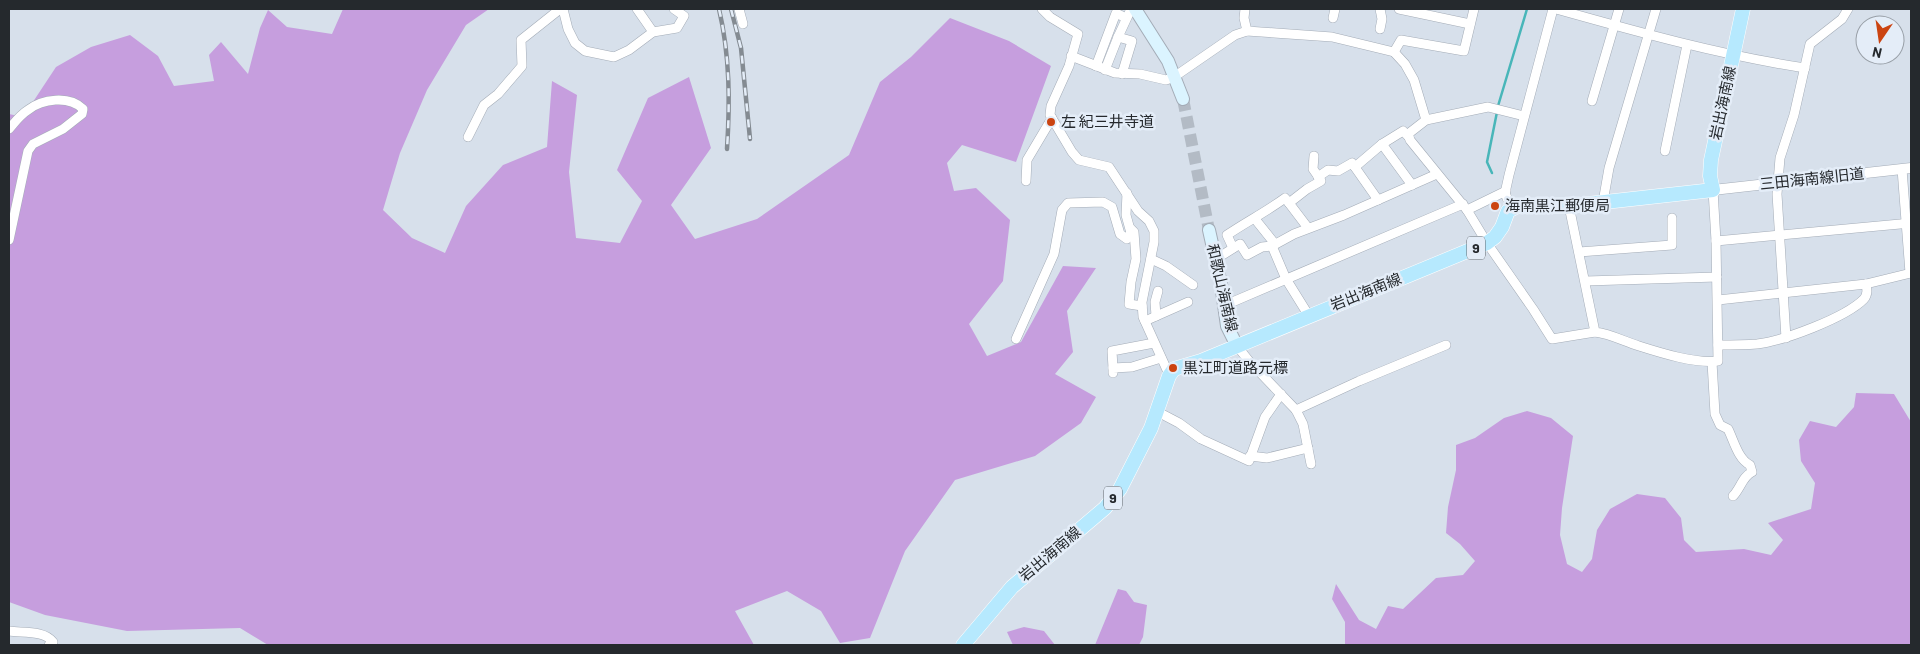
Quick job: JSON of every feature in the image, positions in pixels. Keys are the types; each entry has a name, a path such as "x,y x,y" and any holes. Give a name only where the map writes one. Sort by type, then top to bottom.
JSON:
{"main road":[{"name":"岩出海南線","path":"1713,190 1710,176 1711,160 1743,9"},
{"path":"1130,13 1159,45 1183,99"},
{"path":"1511,208 1524,206 1569,206 1713,190"},
{"name":"岩出海南線","path":"963,645 1012,587 1110,502 1120,489 1158,412 1171,372 1174,369 1201,361 1487,243 1495,237 1511,208"},
{"name":"和歌山海南線","path":"1209,230 1221,284 1227,326 1237,346"}],"street":[{"path":"468,137 484,105 498,94 522,66 521,40 562,9 568,29 575,43 585,51 614,57 629,50 653,32 677,28 686,12 674,9"},
{"path":"637,9 653,32"},
{"path":"739,9 743,24"},
{"path":"1042,9 1078,34 1051,106 1050,115 1072,152 1079,160 1109,167 1138,211 1149,221 1154,231 1142,306 1145,321 1154,343 1167,370 1171,372"},
{"path":"1105,70 1131,9"},
{"path":"1244,9 1247,31"},
{"path":"1380,9 1382,19 1380,29"},
{"path":"1399,9 1470,24"},
{"path":"1394,52 1401,40 1464,51 1474,9"},
{"path":"1511,208 1506,191 1524,116 1555,9 1687,45 1805,68"},
{"path":"1592,101 1619,9"},
{"path":"1603,202 1609,168 1656,9"},
{"path":"1786,338 1782,293 1778,183 1780,158 1794,115 1810,44 1842,19 1848,9"},
{"path":"1096,66 1116,13 1130,13"},
{"path":"1071,56 1105,70 1122,74 1140,74 1166,80 1174,77 1235,35 1247,31 1332,37 1394,52 1405,64 1414,80 1426,120"},
{"path":"1118,36 1132,41 1122,74"},
{"path":"1665,151 1687,45"},
{"path":"9,129 30,108 44,102 63,100 78,105 82,109 82,114 62,129 32,144 28,151 9,240"},
{"path":"1409,137 1408,134 1426,120 1488,107 1524,116"},
{"path":"1026,181 1027,160 1052,118"},
{"path":"1355,167 1382,144 1403,131 1465,207 1552,339 1595,332 1609,334 1638,345 1696,361 1712,362 1718,361 1718,300 1713,190"},
{"path":"1382,144 1412,185"},
{"path":"1314,156 1313,169 1320,179"},
{"path":"1289,203 1320,179 1328,170 1338,171 1352,164 1378,200"},
{"path":"1718,300 1866,284 1911,273 1906,168"},
{"name":"三田海南線旧道","path":"1713,190 1906,168"},
{"path":"1216,259 1240,244 1247,255 1262,247 1274,245 1308,228 1437,174"},
{"path":"1223,306 1506,191"},
{"path":"1016,339 1054,254 1062,210 1068,203 1103,202 1112,207 1120,234 1127,239 1131,233 1126,215 1127,194"},
{"path":"1233,248 1227,235 1244,223 1255,219 1285,198 1308,228"},
{"path":"1569,206 1595,332"},
{"path":"1579,252 1672,244 1672,218"},
{"path":"1255,219 1274,245 1286,279 1308,316"},
{"path":"1128,224 1134,232 1136,259 1129,304 1142,306"},
{"path":"1716,241 1909,224"},
{"path":"1151,259 1166,266 1193,285"},
{"path":"1586,281 1717,277"},
{"path":"1718,345 1757,344 1786,338 1841,314 1864,298 1867,292 1866,284"},
{"path":"1156,316 1155,302 1158,291"},
{"path":"1145,321 1188,302"},
{"path":"1102,354 1154,343"},
{"path":"1296,410 1359,381 1446,345"},
{"path":"1237,346 1296,410 1303,424 1311,464"},
{"path":"1112,352 1112,370 1132,367 1161,358"},
{"path":"1712,362 1715,414 1720,426 1728,429 1740,455 1750,465 1752,472 1748,474 1739,490 1732,496"},
{"path":"1158,412 1179,423 1201,439 1249,461 1266,417 1281,394"},
{"path":"1250,456 1267,458 1308,448"},
{"path":"9,631 49,636 53,642 49,645"}],"shaded area":[{"path":"343,9 489,9 466,25 427,90 400,153 383,210 412,238 445,253 466,206 503,165 547,147 552,81 577,95 569,172 576,238 620,243 642,201 617,170 648,98 689,77 711,148 671,205 695,239 757,219 849,155 880,82 911,57 950,18 1009,41 1051,66 1016,162 962,145 947,163 954,191 976,188 1010,220 1003,281 969,324 987,356 1021,342 1063,266 1096,268 1067,311 1073,352 1055,374 1096,397 1081,423 1035,456 955,480 905,551 870,638 840,643 821,611 787,591 735,611 754,645 268,645 240,628 127,631 45,615 9,602 9,114 23,117 56,67 91,47 130,35 158,56 174,86 214,81 209,55 221,42 248,74 260,28 268,10 287,27 332,34"},
{"path":"1856,393 1894,394 1911,422 1911,645 1345,645 1345,622 1332,599 1336,584 1359,620 1376,629 1388,606 1403,609 1436,578 1463,575 1475,561 1460,544 1446,533 1448,507 1456,470 1456,445 1475,438 1504,418 1527,411 1551,418 1573,436 1562,508 1560,535 1567,564 1582,572 1592,559 1597,530 1610,509 1637,494 1665,498 1681,518 1684,540 1696,552 1744,549 1771,555 1783,540 1768,523 1811,509 1815,483 1801,461 1799,440 1810,421 1836,427 1854,407"},
{"path":"1118,589 1126,591 1134,602 1147,605 1143,637 1139,645 1095,645"},
{"path":"1024,627 1044,631 1055,645 1013,645 1007,632"}],"waterway":[{"path":"1498,106 1527,9"},
{"path":"1492,173 1487,162 1497,112"}],"tunnel":[{"path":"1183,99 1209,230"}],"railway":[{"path":"719,9 723,27 728,79 727,149"},
{"path":"731,9 741,48 750,139"}],"place":[{"name":"左 紀三井寺道","path":"1051,122"},
{"name":"海南黒江郵便局","path":"1495,206"},
{"name":"黒江町道路元標","path":"1173,368"}]}
